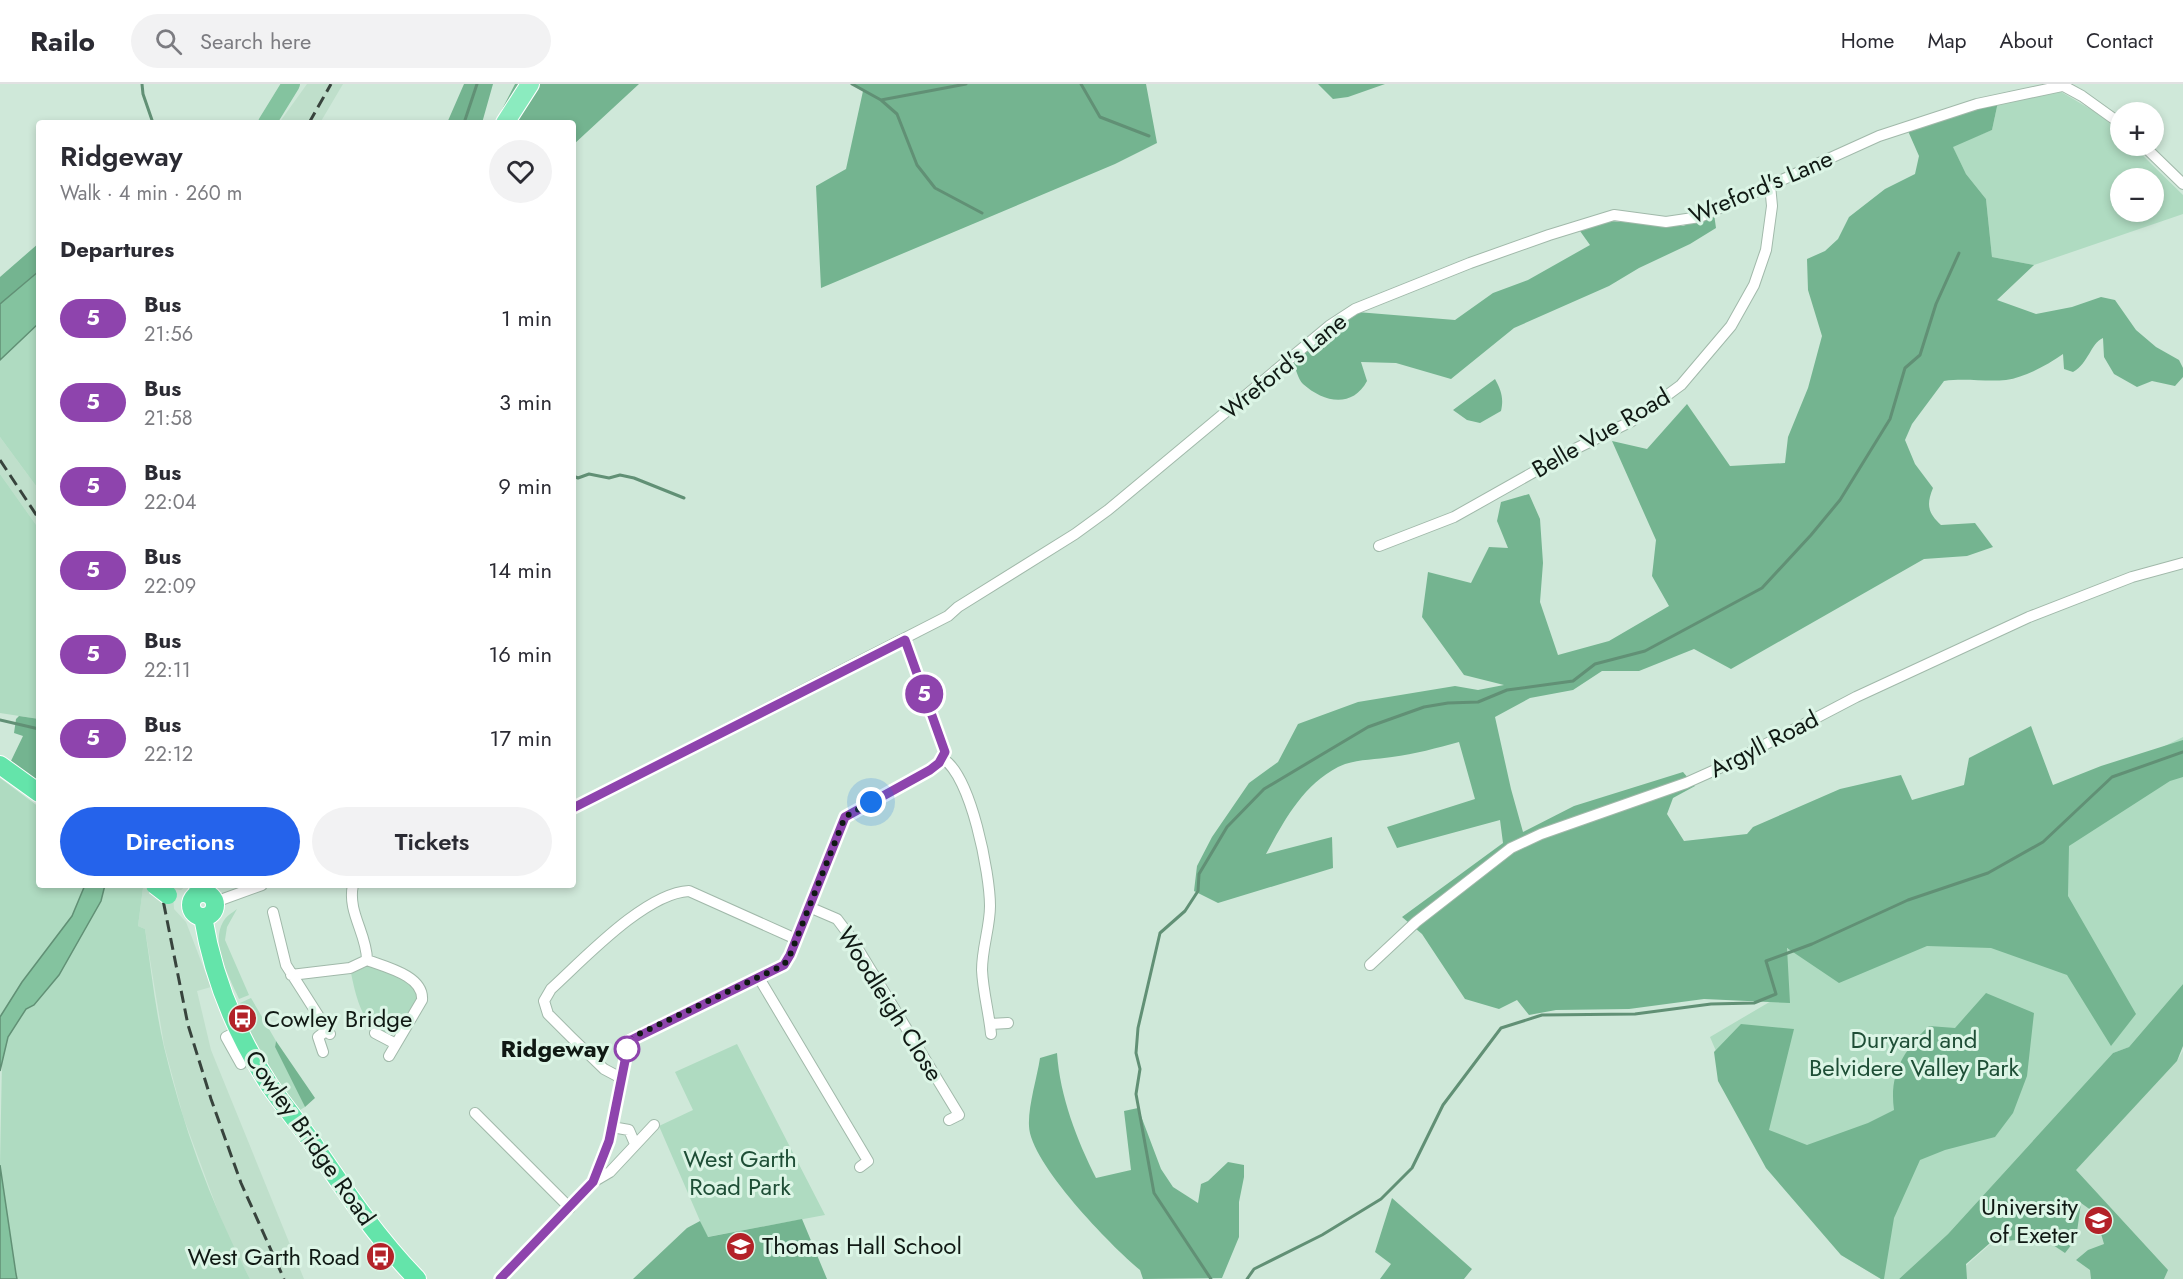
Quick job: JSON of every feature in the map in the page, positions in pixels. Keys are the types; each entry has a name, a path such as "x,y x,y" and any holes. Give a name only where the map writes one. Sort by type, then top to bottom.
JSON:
{"highway":[{"path":"0,765 36,791"},
{"path":"162,890 184,903 201,900"},
{"name":"Cowley Bridge Road","path":"201,900 215,970 238,1031 272,1088 357,1208 387,1249 417,1279"}],"main road":[{"path":"507,120 530,84"}],"street":[{"path":"2061,85 2082,96 2110,116"},
{"name":"Wreford's Lane","path":"576,806 948,616 958,606 1075,534 1108,510 1329,326 1355,309 1470,263 1614,215 1666,222 1701,217 1879,136 1977,104 2061,85"},
{"path":"2154,156 2183,184"},
{"name":"Belle Vue Road","path":"1379,546 1434,526 1462,512 1573,450 1632,421 1681,385 1731,326 1754,285 1766,250 1772,206 1770,185"},
{"name":"Argyll Road","path":"1370,964 1425,914 1511,848 1541,834 1705,775 1856,697 2029,617 2132,577 2183,562"},
{"path":"500,1279 593,1182 601,1166 612,1127 629,1041 784,965 845,817 930,770 943,759 944,747 905,640"},
{"path":"943,759 956,770 974,817 989,884 990,907 982,972 991,1029 1008,1023"},
{"path":"201,900 250,888"},
{"path":"353,888 352,903 365,942 368,960"},
{"path":"621,1078 604,1069 548,1014 544,1001 551,989 624,922 665,898 681,891 689,891 796,939"},
{"name":"Woodleigh Close","path":"809,907 842,924 958,1116"},
{"path":"273,912 286,965 328,1032 318,1037 323,1052"},
{"path":"291,975 350,968 368,960 408,977 417,984 422,991 422,1000 394,1043 389,1056"},
{"path":"759,978 868,1161"},
{"path":"238,1031 226,1037 241,1064"},
{"path":"375,1033 394,1043"},
{"path":"475,1113 570,1208"},
{"path":"593,1182 610,1172 654,1125"},
{"path":"612,1127 629,1130 635,1144"}],"shaded area":[{"path":"307,84 343,84 322,120 281,120"},
{"path":"36,274 36,326 0,360 0,304"},
{"path":"0,437 36,486 36,525 0,474"},
{"path":"84,888 104,888 101,901 59,975 34,1005 26,1009 8,1037 0,1071 0,1017 22,982 72,916"},
{"path":"143,888 183,888 173,889 174,909 186,922 211,987 197,991 211,1050 304,1279 250,1279 226,1233 183,1116 164,1045 145,929 138,926"},
{"name":"University of Exeter","path":"2183,1051 2183,1279 1951,1279 2081,1164 2177,1061"},
{"path":"0,1165 16,1274 17,1279 0,1279"}],"green space":[{"path":"464,84 493,84 483,120 448,120"},
{"path":"515,84 639,84 576,142 576,120 497,120"},
{"path":"853,84 1146,84 1157,143 1115,164 821,288 816,186 846,169 863,91"},
{"path":"1318,84 1385,84 1348,97 1333,99"},
{"path":"2058,90 2102,116 2110,124 2110,156 2143,156 2155,168 2110,168 2110,222 2160,222 2034,265 1992,257 1986,199 1966,174 1952,146 1992,130 1998,102"},
{"path":"1998,102 1992,130 1953,147 1966,174 1986,199 1992,257 2034,265 1997,300 2036,314 2072,307 2101,297 2115,300 2136,330 2156,347 2179,360 2183,368 2183,377 2175,386 2152,381 2137,387 2114,374 2104,357 2103,338 2095,345 2083,364 2073,372 2064,369 2063,354 2036,370 2006,380 1944,381 1912,424 1905,440 1915,464 1933,488 1929,504 1931,513 1937,521 1941,525 1975,523 1993,547 1967,556 1924,559 1731,669 1694,649 1639,671 1602,671 1573,690 1530,698 1495,717 1523,832 1574,806 1683,772 1695,786 1673,798 1667,814 1684,841 1747,834 1753,827 1840,789 1901,775 1912,800 1964,785 1969,758 2031,726 2053,785 2101,766 2183,740 2183,777 2170,781 2069,846 2068,896 2136,1014 2111,1046 2067,975 1991,948 1927,946 1839,983 1787,948 1790,1003 1704,999 1629,1009 1556,1010 1529,1015 1517,1000 1499,1009 1465,999 1422,934 1402,917 1503,843 1500,820 1397,848 1387,827 1475,799 1459,742 1409,754 1351,762 1325,775 1304,794 1266,854 1332,837 1333,868 1218,903 1194,891 1197,866 1212,837 1249,783 1278,762 1298,724 1358,702 1455,686 1478,690 1504,685 1464,675 1422,617 1428,572 1471,583 1489,547 1508,548 1497,521 1501,502 1529,494 1540,519 1543,563 1540,602 1558,655 1609,641 1669,606 1652,576 1656,540 1612,441 1647,449 1687,404 1730,466 1785,463 1788,437 1808,388 1822,336 1808,290 1807,259 1825,251 1838,239 1849,217 1885,189 1915,174 1919,156 1908,131"},
{"path":"2164,176 2183,195 2183,214 2164,221"},
{"path":"1714,214 1716,228 1609,286 1514,328 1451,379 1396,363 1361,362 1367,381 1353,396 1337,400 1311,390 1301,382 1297,374 1293,362 1357,312 1455,320 1493,293 1528,280 1590,245 1580,231 1609,221 1683,226"},
{"path":"36,246 36,274 0,304 0,277"},
{"path":"36,326 36,486 0,437 0,360"},
{"path":"1495,379 1501,394 1501,411 1480,423 1467,420 1453,410"},
{"path":"0,474 36,525 36,719 0,713"},
{"path":"19,716 36,719 36,782 10,763 23,736 14,733 16,719"},
{"name":"Duryard and Belvidere Valley Park","path":"2183,737 2183,984 2129,1047 2113,1053 1948,1234 1899,1279 1881,1279 1841,1255 1766,1168 1710,1037 1778,997 1761,960 2040,839 2108,774"},
{"path":"0,778 36,805 36,888 84,888 72,916 22,982 0,1017"},
{"path":"104,888 143,888 138,926 145,929 158,1018 180,1107 211,1195 250,1279 17,1279 0,1165 2,1062 8,1037 26,1009 59,975 101,901"},
{"path":"237,909 227,927 225,940 249,995 239,999 223,961 219,940 223,922"},
{"path":"371,965 404,980 419,996 395,1034 384,1033 376,1029 363,1014 359,1004 351,973"},
{"path":"2183,984 2183,1046 2177,1061 2076,1170 2168,1270 2164,1279 2091,1279 2090,1270 2076,1260 2088,1250 2104,1244 2095,1213 2081,1203 2076,1239 2065,1253 2041,1237 1990,1243 1966,1264 1967,1279 1899,1279 1948,1234 2113,1053 2129,1047"},
{"path":"1986,993 2034,1013 2027,1076 2013,1113 1995,1137 1945,1150 1920,1160 1894,1218 1884,1279 1881,1279 1841,1255 1766,1168 1718,1081 1714,1052 1741,1024 1794,1029 1769,1130 1807,1145 1868,1123 1894,1110 1896,1074 1912,1045 1929,1026 1955,1028"},
{"path":"251,998 276,1041 275,1047 305,1107 300,1110 280,1085 257,1048 240,1003"},
{"path":"276,1041 315,1098 305,1107 275,1047"},
{"name":"West Garth Road Park","path":"737,1044 825,1215 707,1237 659,1126 693,1110 675,1072"},
{"path":"1057,1053 1070,1118 1096,1178 1131,1170 1124,1111 1138,1108 1161,1169 1173,1187 1198,1203 1201,1184 1208,1181 1228,1162 1244,1165 1239,1202 1239,1237 1222,1278 1143,1279 1140,1270 1092,1224 1057,1181 1033,1142 1029,1118 1040,1058"},
{"path":"1392,1198 1472,1269 1464,1279 1380,1279 1391,1264 1375,1252"},
{"name":"Thomas Hall School","path":"802,1219 827,1279 633,1279 687,1228 700,1221 708,1237"}],"waterway":[{"path":"142,84 152,120"},
{"path":"269,120 291,84"},
{"path":"465,120 477,84"},
{"path":"852,84 881,100 966,84"},
{"path":"1081,84 1100,117 1149,136"},
{"path":"881,100 897,114 917,165 935,188 982,213"},
{"path":"1211,1279 1154,1193 1136,1094 1140,1069 1136,1053 1138,1028 1160,933 1185,911 1198,891 1199,874 1227,827 1264,789 1368,727 1424,707 1478,702 1507,690 1573,681 1595,664 1645,651 1762,588 1840,500 1890,419 1905,368 1920,355 1936,304 1959,253"},
{"path":"576,477 589,474 609,478 620,475 634,478 684,498"},
{"path":"0,720 36,728"},
{"path":"1247,1279 1254,1269 1322,1235 1381,1199 1412,1168 1443,1105 1501,1028 1542,1015 1635,1014 1711,1004 1754,1003 1776,994 1766,961 1812,944 1908,900 1988,873 2043,842 2112,777 2183,752"}],"railway":[{"path":"311,120 331,84"},
{"path":"0,460 36,514"},
{"path":"161,888 188,1025 211,1099 241,1183 284,1279"}],"bus line":[{"name":"5","path":"500,1279 587,1191 593,1182 609,1141 629,1041 635,1036 784,965 847,814 930,770 943,759 945,752 905,640 576,806"}],"place":[{"name":"Cowley Bridge","path":"243,1019"},
{"name":"Ridgeway","path":"627,1049"},
{"name":"University of Exeter","path":"2099,1221"},
{"name":"Thomas Hall School","path":"741,1246"},
{"name":"West Garth Road","path":"381,1257"}],"route":[{"path":"627,1049 629,1041 635,1036 784,965 845,817 871,802"}]}
